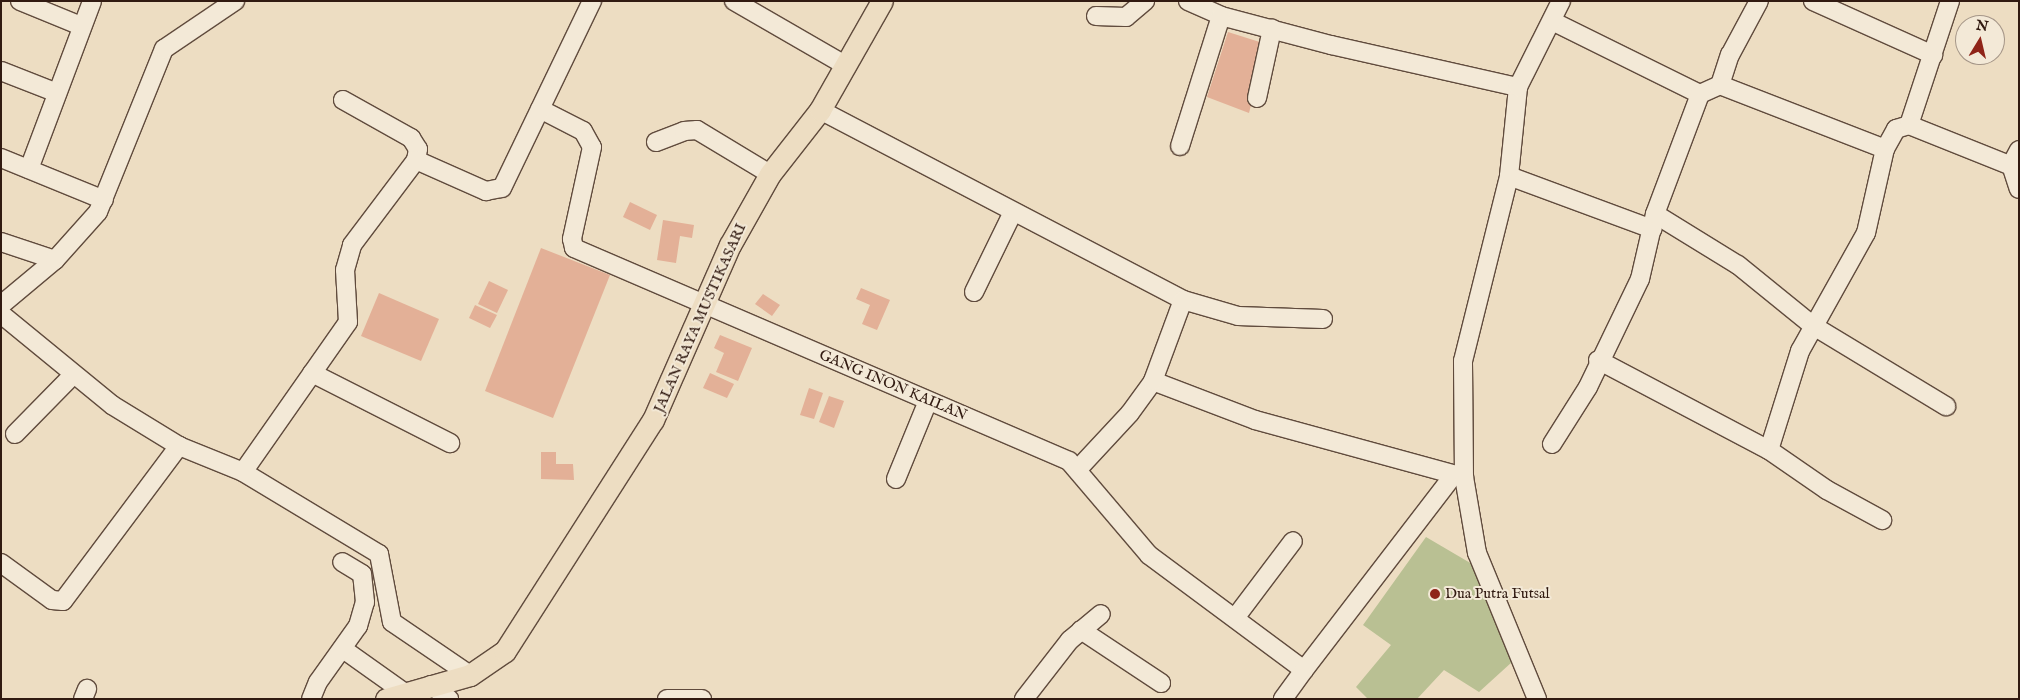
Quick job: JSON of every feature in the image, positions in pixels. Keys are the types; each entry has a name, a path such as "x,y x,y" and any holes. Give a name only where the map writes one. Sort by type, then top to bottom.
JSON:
{"main road":[{"name":"JALAN RAYA MUSTIKASARI","path":"396,696 470,675 505,651 600,507 665,399 730,246 770,174 820,110 844,64 882,1"}],"street":[{"path":"20,1 81,26"},
{"path":"29,169 81,26 92,1"},
{"path":"1,305 55,260 104,200 164,49 235,1"},
{"path":"416,160 486,191 498,191 540,110 592,1"},
{"path":"734,1 844,64"},
{"path":"1096,16 1126,17 1146,1"},
{"path":"1188,1 1221,16 1518,87"},
{"path":"1537,699 1477,553 1459,477 1463,361 1509,176 1518,87 1561,1"},
{"path":"1720,85 1730,55 1759,1"},
{"path":"1813,1 1933,55"},
{"path":"1909,125 1950,1"},
{"path":"1180,146 1221,16"},
{"path":"1552,22 1700,94"},
{"path":"1257,98 1272,29"},
{"path":"1,71 57,94"},
{"path":"1552,444 1588,387 1598,360 1640,279 1653,221 1700,94 1720,85 1885,149"},
{"path":"243,472 348,322 345,270 352,246 416,160 418,149 411,138 343,100"},
{"name":"GANG INON KAILAN","path":"540,110 583,131 592,147 572,239 574,248 705,307 1069,461 1078,469 1149,555 1304,670"},
{"path":"820,110 1012,214 1183,300 1238,316 1323,319"},
{"path":"1769,450 1812,325 1866,232 1885,149 1896,129 1909,125 2016,161 2019,189"},
{"path":"656,142 684,130 697,130 770,174"},
{"path":"1,158 104,200"},
{"path":"1509,176 1653,221 1738,265 1812,325 1946,406"},
{"path":"974,292 1012,214"},
{"path":"1,242 55,260"},
{"path":"1078,469 1130,413 1153,381 1183,300"},
{"path":"1,314 73,375 112,405 180,446 243,472 379,554 392,622 470,675"},
{"path":"1598,360 1769,450 1827,490 1882,520"},
{"path":"312,372 450,443"},
{"path":"15,434 73,375"},
{"path":"1153,381 1254,420 1459,477"},
{"path":"896,479 928,401"},
{"path":"1,564 52,600 63,601 180,446"},
{"path":"1283,699 1304,670 1459,477"},
{"path":"1235,618 1293,541"},
{"path":"312,699 318,682 358,626 366,583 362,574 342,562"},
{"path":"1024,699 1081,630 1101,614"},
{"path":"1081,630 1161,683"},
{"path":"343,649 396,696"},
{"path":"431,685 448,699"},
{"path":"666,699 702,699"}],"green space":[{"name":"Dua Putra Futsal","path":"1426,537 1472,564 1512,662 1479,692 1444,670 1417,699 1368,699 1356,687 1391,645 1363,625"}],"building":[{"path":"1228,32 1266,44 1249,113 1207,97"},
{"path":"630,202 657,215 650,230 623,217"},
{"path":"663,220 694,225 692,238 680,236 676,263 657,260"},
{"path":"541,248 610,275 553,418 485,391"},
{"path":"489,281 508,290 497,313 478,304"},
{"path":"861,288 890,300 877,330 862,324 870,305 856,299"},
{"path":"379,293 439,319 421,361 361,336"},
{"path":"763,294 780,305 772,316 755,304"},
{"path":"475,305 497,315 490,328 469,318"},
{"path":"720,335 752,348 738,381 716,372 724,353 714,348"},
{"path":"710,373 734,384 727,398 703,388"},
{"path":"809,388 823,393 814,419 800,415"},
{"path":"829,396 844,401 834,428 819,422"},
{"path":"541,452 556,452 556,464 573,464 574,480 541,479"}],"place":[{"name":"Dua Putra Futsal","path":"1435,594"}]}
